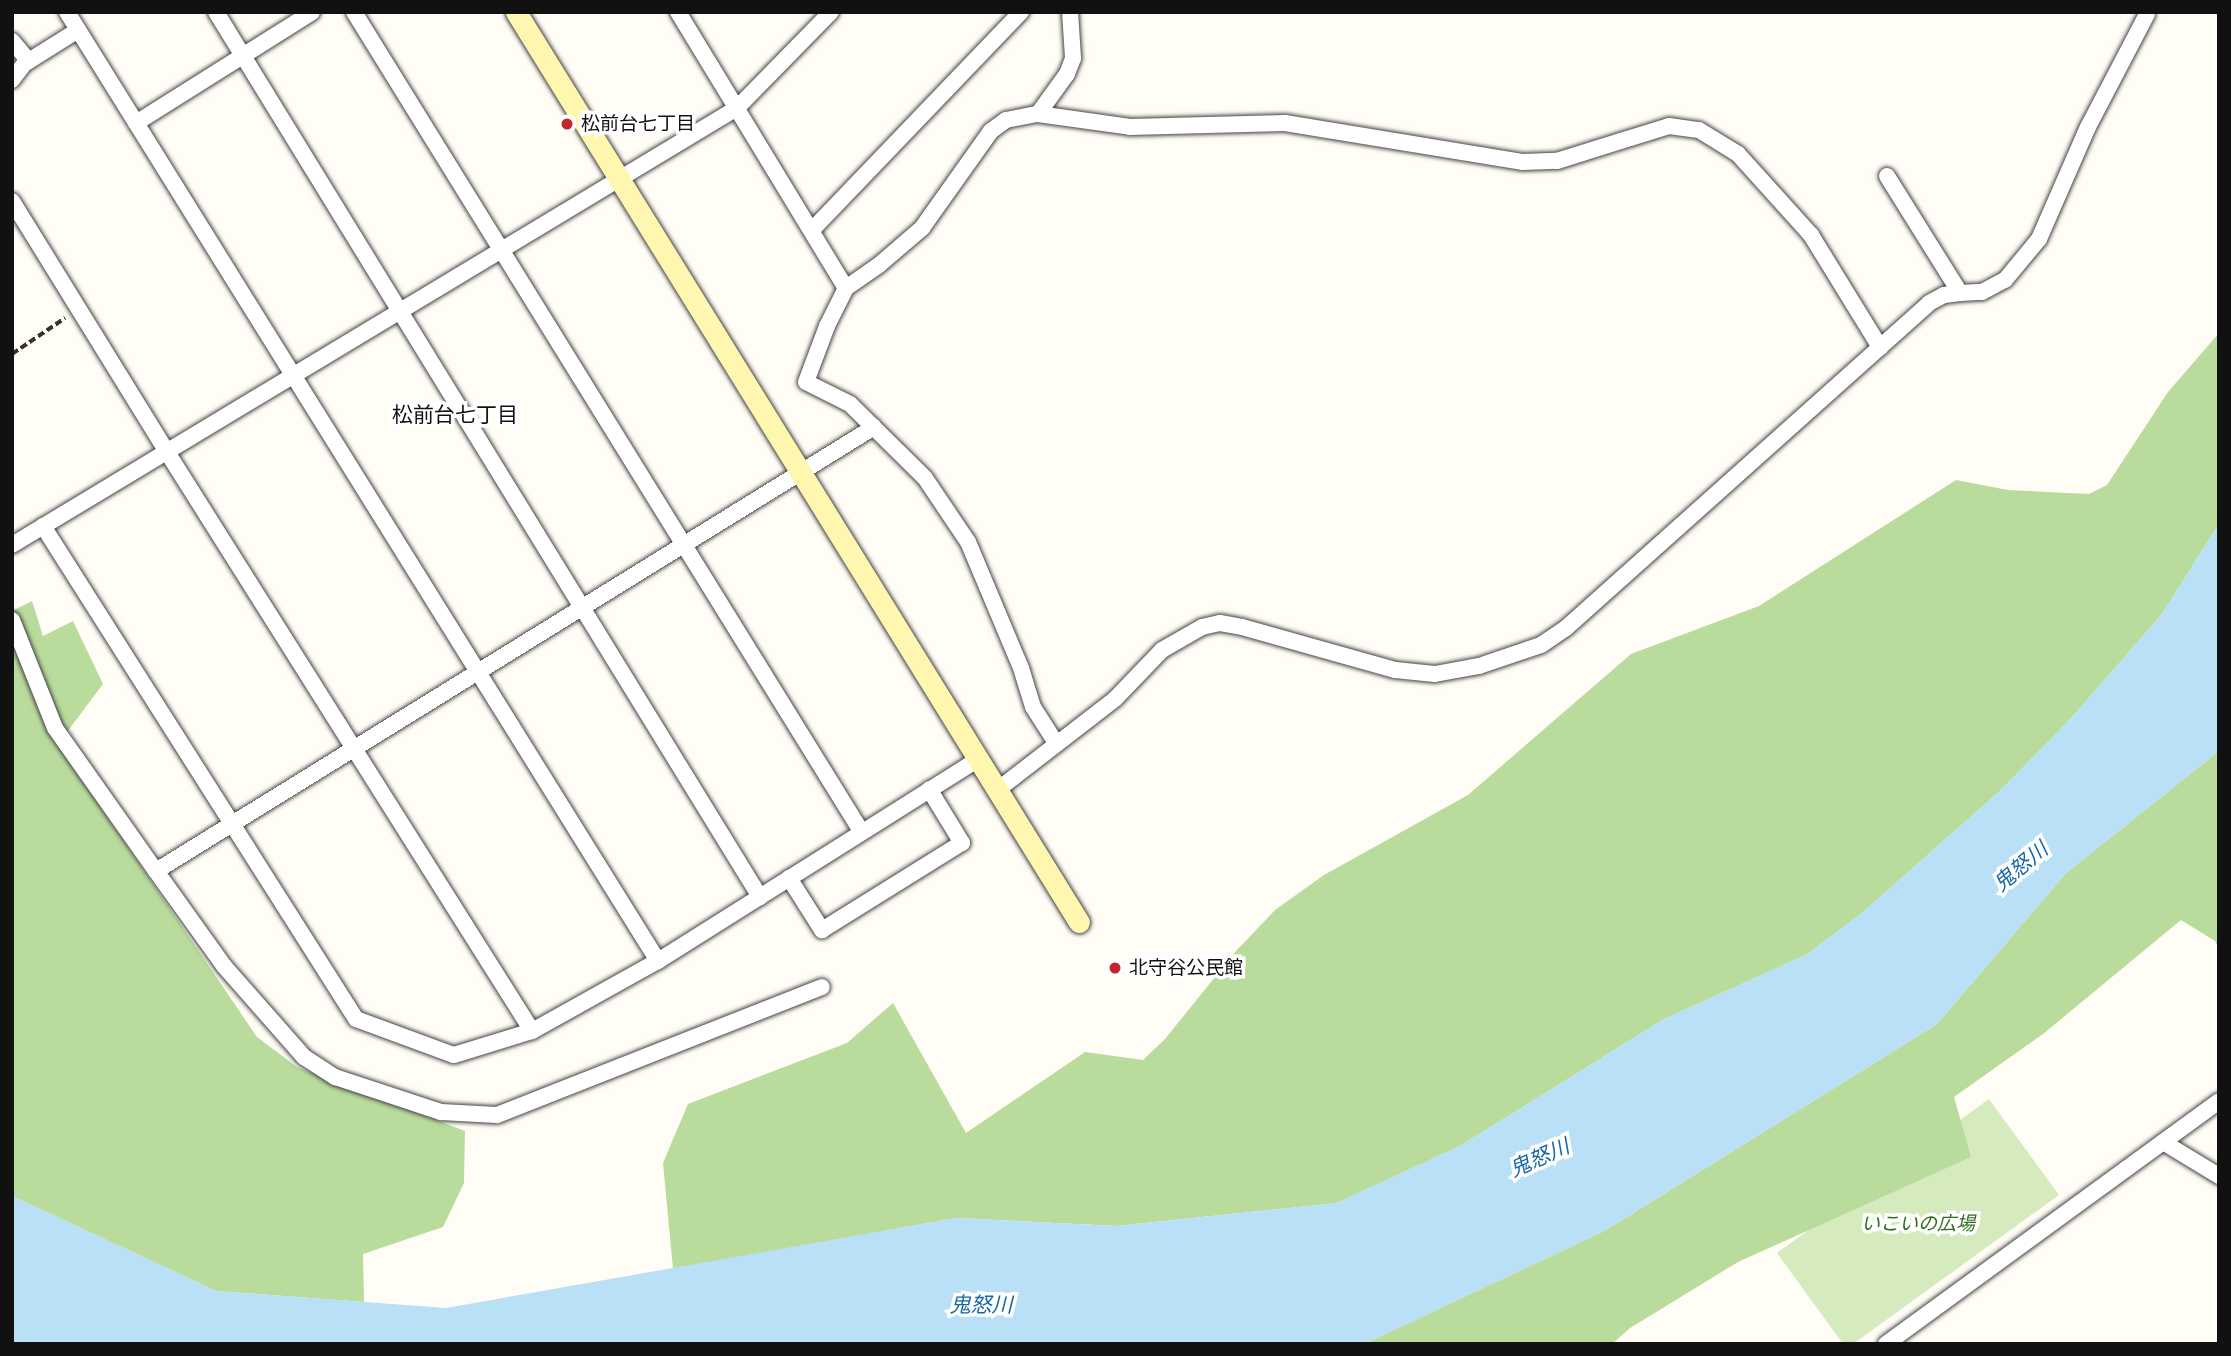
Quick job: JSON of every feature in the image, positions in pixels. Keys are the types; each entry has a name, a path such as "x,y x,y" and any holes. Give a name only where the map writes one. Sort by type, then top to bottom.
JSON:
{"street":[{"path":"67,12 658,961"},
{"path":"216,12 760,897"},
{"path":"135,123 312,12"},
{"path":"354,12 861,831"},
{"path":"516,12 1079,922"},
{"path":"678,12 846,288"},
{"path":"812,230 1021,12"},
{"path":"1038,114 1067,74 1073,58 1070,12"},
{"path":"996,791 1115,699 1162,650 1202,627 1220,623 1395,670 1435,674 1490,663 1541,645 1566,628 1929,303 1944,295 1982,292 2005,280 2039,239 2088,127 2148,13"},
{"path":"12,545 620,181 737,108 825,14"},
{"path":"12,80 29,61 78,30"},
{"path":"12,41 29,61"},
{"path":"1056,743 1033,707 1021,668 968,541 925,478 850,404 806,382 827,326 846,288 879,265 922,228 991,131 1006,120 1038,114 1130,127 1285,123 1522,162 1557,161 1669,126 1699,130 1738,154 1811,235 1880,347"},
{"path":"1887,176 1960,293"},
{"path":"12,201 532,1031"},
{"path":"156,872 874,427"},
{"path":"43,526 356,1019 454,1055 532,1031 658,961 977,760"},
{"path":"12,621 55,728 156,872 224,967 304,1057 335,1077 442,1112 497,1115 822,988"},
{"path":"789,878 822,930 962,843 929,789"},
{"path":"1886,1344 2219,1101"},
{"path":"2163,1142 2219,1176"}],"path":[{"path":"12,354 79,309"}],"green space":[{"path":"2219,333 2219,524 2162,614 2075,714 2001,790 1862,913 1806,955 1664,1019 1460,1146 1337,1203 1116,1226 956,1218 673,1269 663,1163 688,1104 847,1043 893,1003 966,1133 1085,1052 1143,1060 1165,1039 1236,951 1275,910 1324,875 1468,795 1631,654 1759,606 1956,480 2008,490 2089,494 2107,485 2168,392"},
{"path":"32,601 43,636 73,621 103,684 58,744 257,1037 297,1067 465,1131 464,1183 443,1227 363,1254 364,1302 216,1291 12,1196 12,611"},
{"path":"2219,751 2219,949 2215,941 2181,920 2043,1034 1954,1097 1971,1157 1738,1262 1630,1328 1612,1344 1364,1344 1606,1230 1937,1024 2065,874"},
{"name":"いこいの広場","path":"1989,1099 2059,1195 1853,1344 1843,1344 1777,1253"}],"water":[{"name":"鬼怒川","path":"2219,524 2219,751 2065,874 1937,1024 1606,1230 1364,1344 12,1344 12,1196 216,1291 446,1308 956,1218 1116,1226 1337,1203 1460,1146 1664,1019 1806,955 1862,913 2001,790 2075,714 2162,614"}],"place":[{"name":"松前台七丁目","path":"567,124"},
{"name":"北守谷公民館","path":"1115,968"}],"district":[{"name":"松前台七丁目","path":"455,414"}]}
